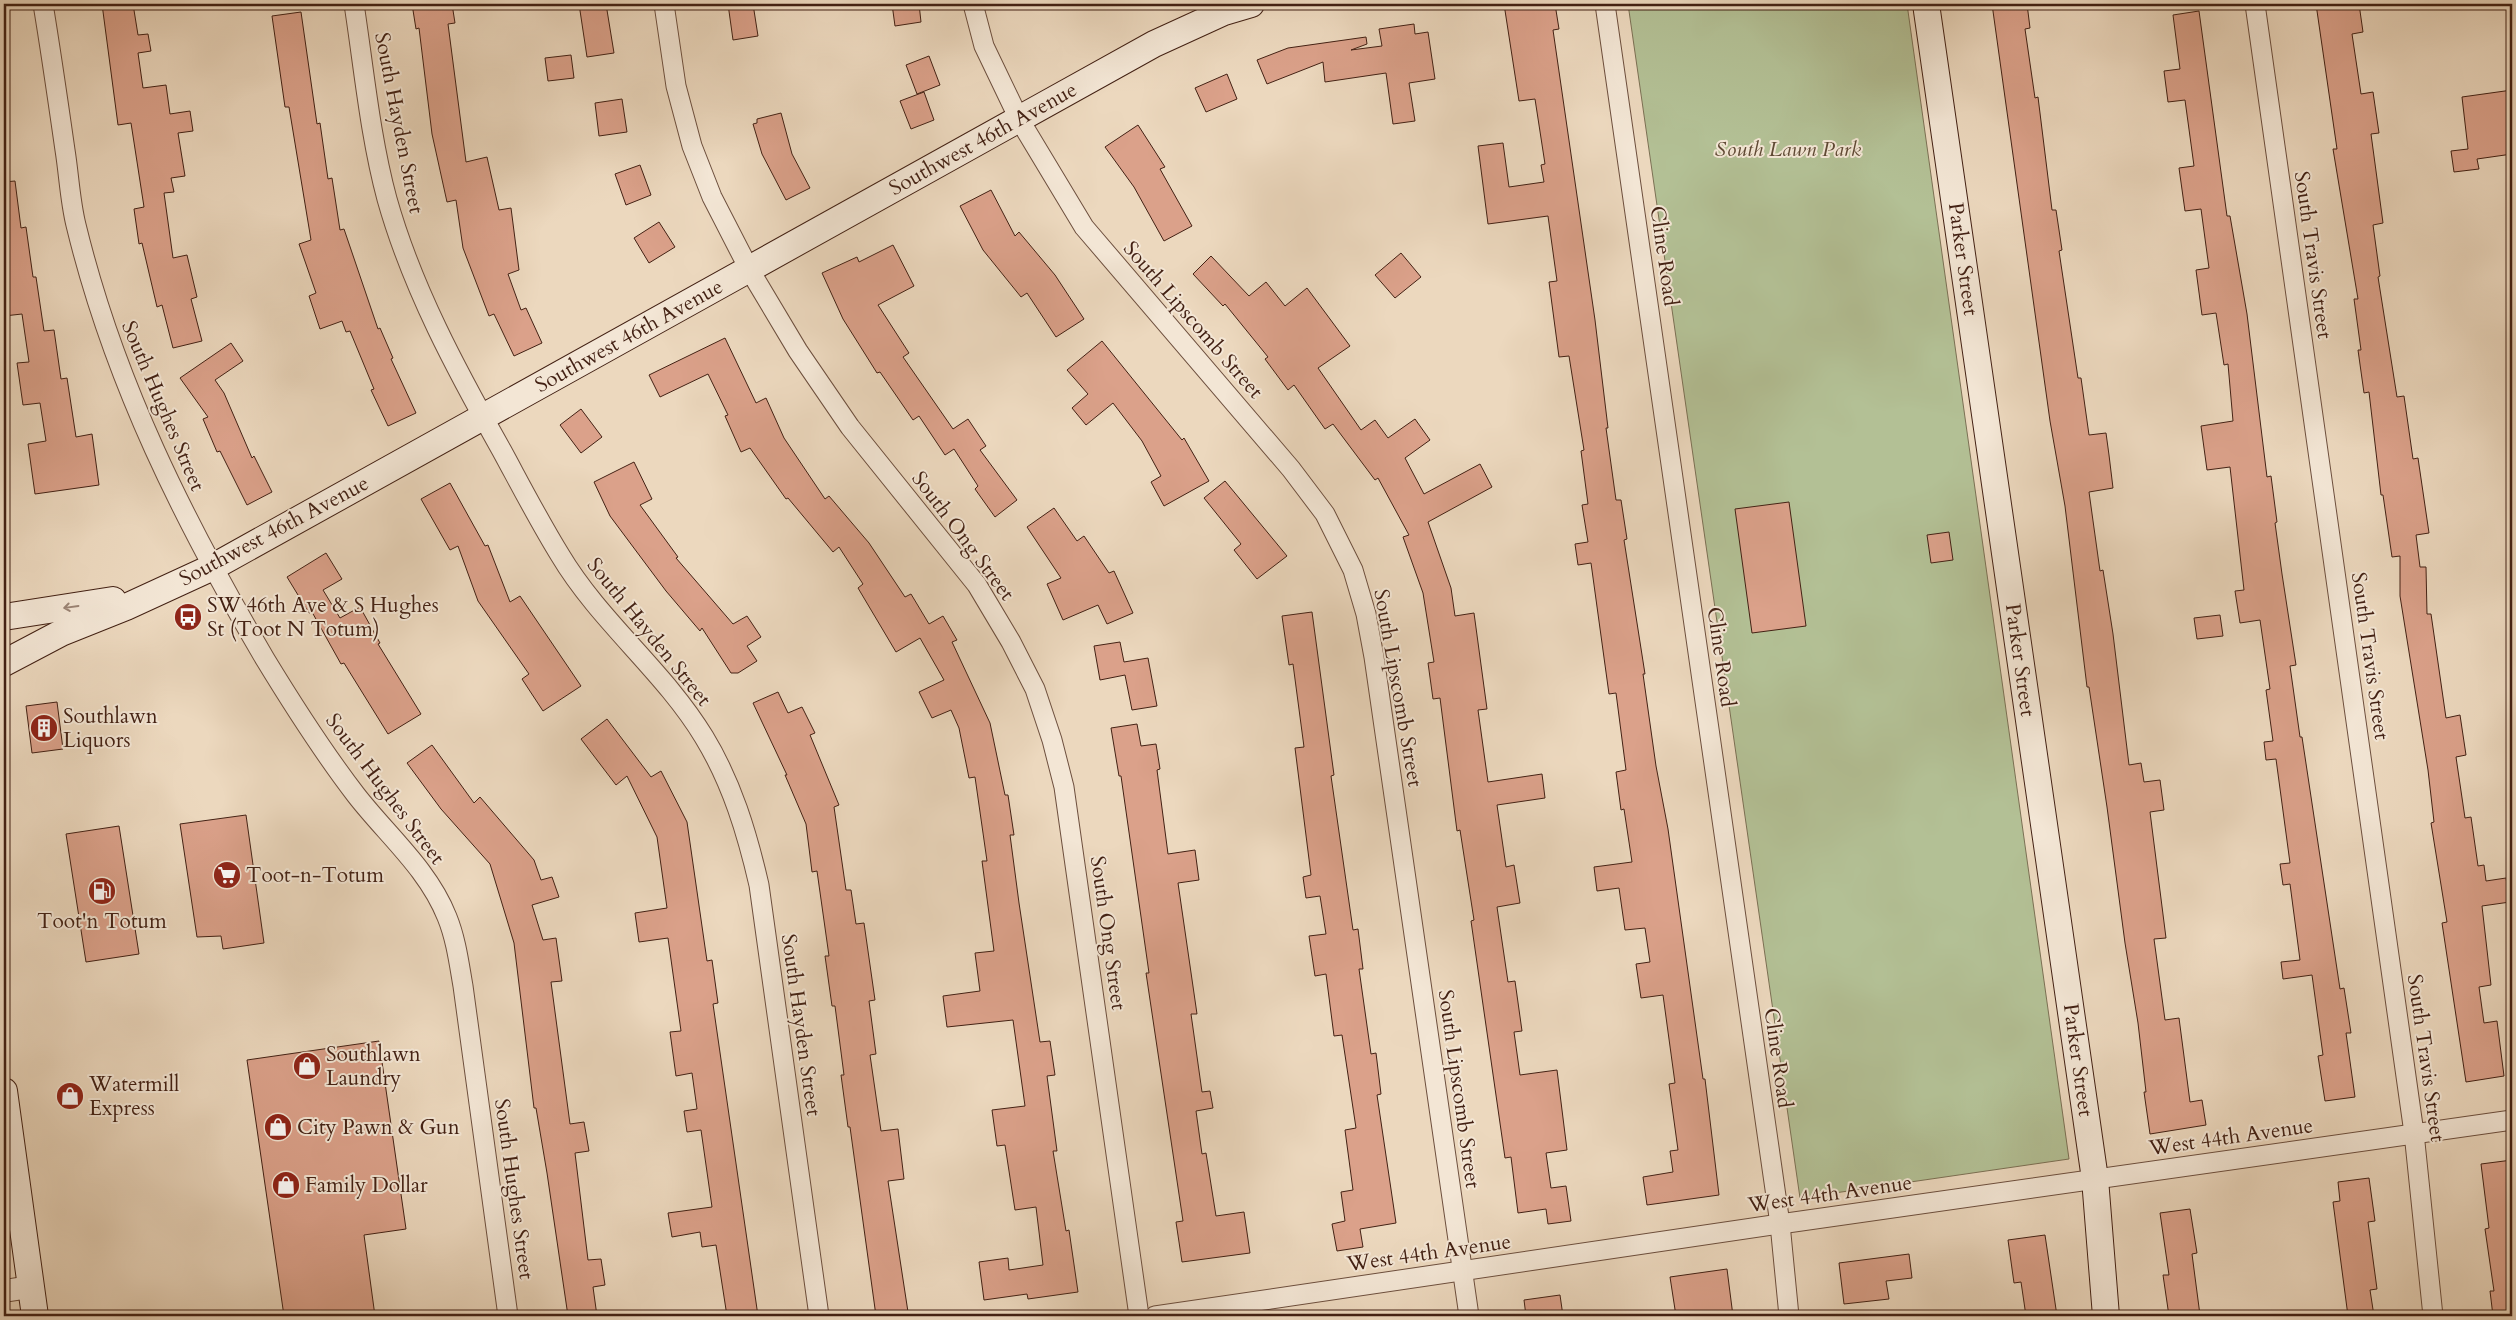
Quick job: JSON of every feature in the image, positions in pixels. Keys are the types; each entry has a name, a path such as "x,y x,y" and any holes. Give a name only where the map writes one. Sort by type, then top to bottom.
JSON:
{"main road":[{"name":"Southwest 46th Avenue","path":"4,663 62,633 213,567 1169,36 1224,12 1251,4"},
{"name":"Parker Street","path":"1926,4 2095,1179 2106,1316"},
{"path":"4,617 97,604 186,580"},
{"path":"4,1091 34,1316"}],"street":[{"name":"South Hughes Street","path":"44,4 76,223 102,317 129,394 158,461 213,567 266,660 304,720 357,796 428,883 447,917 460,968 508,1316"},
{"name":"South Hayden Street","path":"354,4 372,124 387,198 406,258 427,308 483,417 560,556 612,626 684,709 708,745 735,800 749,844 758,885 818,1316"},
{"name":"South Ong Street","path":"664,4 676,86 692,146 712,197 749,269 798,352 850,428 977,585 1012,642 1035,689 1052,740 1064,787 1139,1316"},
{"name":"South Lipscomb Street","path":"973,4 984,46 1019,119 1084,227 1291,469 1325,514 1353,570 1366,614 1374,657 1469,1316"},
{"name":"Cline Road","path":"1605,4 1780,1224 1789,1316"},
{"name":"South Travis Street","path":"2255,4 2414,1133 2432,1316"},
{"name":"West 44th Avenue","path":"1155,1316 1780,1224 2512,1120"},
{"path":"4,1291 30,1287"}],"green space":[{"name":"South Lawn Park","path":"1628,4 1907,4 2069,1159 1800,1198"}],"building":[{"path":"102,4 133,4 138,35 148,34 151,51 138,53 143,88 166,85 170,114 190,111 193,131 178,133 185,176 171,178 174,192 164,193 173,258 187,255 197,297 191,299 202,341 173,348 162,305 157,307 142,243 139,244 134,209 144,207 131,123 118,125"},
{"path":"412,4 452,4 455,23 448,24 466,162 487,157 499,210 511,208 519,270 508,274 521,310 526,308 542,343 514,356 494,314 489,316 463,248 456,200 447,202 432,134 419,28 416,29"},
{"path":"579,4 606,4 614,53 587,57"},
{"path":"728,4 753,4 758,36 733,40"},
{"path":"892,4 919,4 921,22 895,26"},
{"path":"1504,4 1555,4 1559,29 1553,30 1595,320 1608,428 1606,428 1616,500 1621,500 1627,539 1624,540 1645,674 1643,674 1656,766 1668,829 1703,1079 1705,1079 1719,1195 1647,1205 1643,1177 1673,1172 1670,1151 1678,1150 1669,1084 1675,1083 1663,995 1641,998 1636,964 1650,962 1645,928 1625,930 1619,888 1597,891 1594,867 1632,862 1624,809 1621,810 1616,772 1626,770 1616,693 1609,694 1591,563 1578,565 1575,544 1588,542 1582,505 1588,504 1581,451 1584,450 1569,356 1559,357 1549,282 1557,281 1548,216 1488,224 1478,146 1503,143 1509,187 1544,182 1541,165 1545,164 1535,99 1519,101"},
{"path":"1992,4 2027,4 2030,28 2025,29 2035,98 2038,97 2052,210 2056,210 2062,250 2059,251 2078,378 2081,378 2089,435 2106,433 2109,455 2113,488 2089,492 2100,571 2103,570 2113,634 2129,765 2141,763 2144,782 2160,780 2164,810 2150,812 2166,938 2154,939 2165,1020 2179,1018 2190,1102 2202,1100 2206,1125 2150,1134 2138,1023 2089,687 2087,687 2065,506 2050,421"},
{"path":"2316,4 2359,4 2363,32 2352,34 2361,94 2373,92 2379,133 2371,134 2383,223 2373,225 2380,276 2378,277 2397,397 2404,396 2413,459 2418,458 2429,533 2416,535 2420,567 2426,567 2427,614 2431,614 2446,718 2460,715 2466,755 2456,757 2465,818 2471,817 2478,866 2484,865 2486,881 2506,878 2510,902 2482,906 2491,985 2479,987 2484,1023 2497,1021 2504,1076 2466,1082 2442,923 2447,922 2431,823 2434,822 2428,770 2400,596 2400,556 2392,557 2383,495 2381,495 2369,392 2364,393 2358,350 2361,350 2354,299 2358,299 2333,149 2337,149"},
{"path":"2199,11 2227,216 2230,216 2247,314 2267,477 2271,476 2277,522 2275,523 2296,665 2290,666 2300,737 2302,737 2340,989 2344,988 2351,1033 2346,1033 2355,1097 2325,1101 2318,1056 2323,1055 2312,975 2283,979 2281,962 2300,960 2290,884 2283,885 2280,864 2290,863 2276,759 2266,760 2264,742 2273,741 2266,690 2270,689 2260,620 2240,623 2235,591 2244,590 2230,467 2207,470 2201,426 2233,421 2228,364 2224,365 2216,313 2202,315 2196,270 2209,268 2201,209 2185,211 2179,168 2194,166 2185,100 2168,102 2164,71 2180,69 2173,15"},
{"path":"301,12 317,124 320,123 328,179 332,178 340,230 344,229 378,329 380,328 393,358 391,359 416,413 388,426 371,390 374,389 350,331 346,332 342,321 320,329 309,296 316,293 299,244 311,240 289,107 285,107 272,16"},
{"path":"1414,24 1415,34 1428,32 1435,79 1409,83 1415,121 1393,124 1386,73 1325,82 1323,62 1267,84 1257,60 1288,48 1366,37 1367,44 1351,50 1382,46 1379,29"},
{"path":"571,55 574,78 548,81 545,58"},
{"path":"929,56 940,85 917,94 906,65"},
{"path":"1227,74 1237,99 1206,112 1195,88"},
{"path":"2512,90 2512,154 2477,159 2479,169 2454,172 2451,151 2468,149 2462,97"},
{"path":"924,92 934,120 911,129 900,101"},
{"path":"622,99 627,132 599,136 595,103"},
{"path":"781,113 792,154 810,188 786,200 762,154 753,124 757,123 757,119"},
{"path":"1138,125 1165,167 1160,169 1192,226 1164,241 1134,187 1105,147"},
{"path":"640,165 651,195 626,205 615,174"},
{"path":"15,181 21,228 26,227 33,277 36,277 44,331 54,330 61,379 67,378 76,437 92,434 99,485 35,494 28,444 46,441 40,403 23,405 17,363 29,362 22,314 4,316 4,182"},
{"path":"991,190 1015,236 1019,232 1055,275 1084,319 1056,337 1027,293 1021,297 983,250 960,206"},
{"path":"659,222 675,247 649,263 634,238"},
{"path":"893,245 914,286 878,305 909,353 903,357 953,429 968,419 986,446 980,450 1017,500 995,517 975,489 978,486 954,449 945,455 919,416 913,420 880,372 877,373 843,319 822,273 857,257 859,262"},
{"path":"1401,253 1421,277 1395,298 1375,275"},
{"path":"1211,256 1249,296 1266,282 1285,306 1307,288 1350,346 1318,368 1361,430 1375,420 1388,438 1415,419 1430,440 1405,458 1424,494 1480,464 1492,487 1428,522 1451,588 1455,616 1474,613 1487,709 1478,710 1488,782 1542,774 1545,798 1497,805 1506,867 1514,865 1520,903 1497,907 1508,982 1515,981 1522,1031 1514,1032 1520,1075 1557,1070 1567,1150 1546,1153 1551,1188 1566,1186 1571,1221 1548,1224 1546,1209 1518,1213 1511,1157 1505,1158 1471,921 1474,920 1460,830 1457,831 1440,698 1433,699 1428,663 1434,662 1423,593 1403,537 1409,535 1378,478 1375,480 1333,424 1325,429 1294,385 1288,390 1265,359 1268,357 1225,304 1223,306 1193,274"},
{"path":"725,338 756,403 766,398 784,438 825,499 829,496 869,543 905,597 911,594 929,624 943,616 957,640 952,642 990,723 1005,795 1008,795 1014,835 1010,835 1040,1042 1050,1041 1055,1075 1047,1076 1057,1151 1053,1151 1066,1231 1069,1230 1078,1292 1028,1299 1027,1294 984,1300 979,1262 1008,1258 1009,1270 1043,1265 1036,1207 1015,1210 1005,1145 997,1146 992,1110 1025,1106 1013,1020 947,1027 943,996 980,991 975,953 994,951 982,861 987,861 975,777 969,778 959,728 951,710 932,718 919,692 944,680 920,638 896,652 858,588 863,584 839,547 833,552 788,498 786,499 750,448 741,452 725,416 728,415 708,374 660,397 649,375"},
{"path":"1102,341 1182,440 1184,438 1209,481 1164,506 1151,482 1161,476 1142,441 1113,403 1086,425 1072,408 1088,394 1067,370"},
{"path":"231,343 243,361 215,380 224,393 252,458 254,456 272,492 247,505 220,451 217,452 203,419 208,417 180,378"},
{"path":"581,409 602,437 581,453 560,425"},
{"path":"634,462 652,499 640,505 678,557 676,558 733,624 747,616 761,637 747,646 757,661 738,673 731,673 702,628 700,631 666,591 610,516 594,482"},
{"path":"1225,481 1287,556 1257,579 1234,550 1241,544 1204,498"},
{"path":"450,483 485,546 488,545 510,602 520,596 581,686 543,711 522,679 529,674 478,601 458,546 450,550 421,499"},
{"path":"1789,502 1806,626 1752,633 1735,509"},
{"path":"1054,508 1077,541 1084,536 1109,573 1114,571 1133,613 1107,624 1098,605 1063,620 1047,584 1061,578 1027,527"},
{"path":"1949,532 1953,560 1931,563 1927,535"},
{"path":"326,553 342,579 323,590 340,618 360,607 380,643 378,644 421,714 388,734 344,663 341,664 312,612 309,613 287,577"},
{"path":"1312,612 1334,775 1331,776 1353,930 1358,929 1363,969 1359,969 1371,1054 1376,1053 1381,1094 1377,1095 1396,1223 1360,1229 1363,1247 1337,1251 1332,1224 1345,1221 1341,1192 1353,1190 1345,1130 1356,1128 1342,1035 1334,1036 1326,974 1315,976 1309,936 1326,934 1320,896 1306,898 1303,877 1311,875 1295,748 1304,747 1293,664 1289,665 1282,616"},
{"path":"2220,615 2223,636 2197,639 2194,618"},
{"path":"1120,642 1124,662 1148,658 1157,706 1132,710 1125,675 1100,680 1094,646"},
{"path":"778,692 788,713 802,707 815,733 810,735 839,805 834,807 846,890 851,890 856,924 864,923 875,1000 869,1001 876,1054 870,1055 881,1131 898,1129 904,1179 888,1181 908,1312 876,1316 841,1075 844,1075 835,1006 832,1006 825,956 829,956 817,871 812,872 806,824 785,775 787,775 753,703"},
{"name":"Southlawn Liquors","path":"57,702 63,749 32,753 26,706"},
{"path":"607,719 651,777 661,771 687,822 707,961 712,960 718,1003 713,1004 758,1316 727,1316 716,1245 702,1247 700,1232 672,1237 668,1213 712,1207 701,1130 687,1132 684,1111 697,1109 692,1073 676,1076 670,1032 681,1031 668,938 639,942 635,913 667,908 657,837 627,776 616,785 581,739"},
{"path":"1137,724 1141,746 1156,744 1160,769 1157,770 1168,854 1195,850 1199,880 1178,883 1197,1014 1191,1014 1202,1092 1210,1091 1213,1108 1196,1111 1202,1154 1206,1153 1216,1216 1244,1212 1250,1253 1182,1262 1176,1222 1183,1221 1146,973 1149,973 1121,776 1119,776 1111,728"},
{"path":"432,745 474,803 480,797 534,860 541,880 552,877 559,897 532,905 543,940 556,938 562,981 551,982 570,1124 584,1122 589,1151 575,1153 588,1260 601,1259 605,1285 593,1287 597,1316 568,1316 547,1173 536,1108 534,1108 514,943 490,864 441,809 407,763"},
{"path":"246,815 264,943 223,949 221,936 197,937 180,824"},
{"name":"Toot'n Totum","path":"119,826 139,954 86,962 66,834"},
{"path":"379,1041 406,1229 364,1235 375,1316 284,1316 247,1060"},
{"path":"2512,1160 2512,1316 2493,1316 2490,1291 2494,1291 2485,1229 2489,1228 2481,1164"},
{"path":"2369,1178 2375,1221 2368,1222 2377,1289 2370,1290 2374,1316 2348,1316 2333,1202 2340,1201 2338,1182"},
{"path":"2190,1209 2197,1253 2192,1254 2200,1315 2169,1316 2163,1275 2169,1275 2160,1213"},
{"path":"2045,1235 2057,1316 2026,1316 2021,1282 2014,1283 2008,1240"},
{"path":"1909,1254 1912,1278 1886,1281 1889,1299 1844,1304 1839,1263"},
{"path":"1727,1269 1733,1316 1676,1316 1670,1277"},
{"path":"1560,1295 1563,1316 1526,1316 1524,1300"}],"place":[{"name":"SW 46th Ave & S Hughes St (Toot N Totum)","path":"188,617"},
{"name":"Southlawn Liquors","path":"44,728"},
{"name":"Toot-n-Totum","path":"227,875"},
{"name":"Toot'n Totum","path":"102,891"},
{"name":"Southlawn Laundry","path":"307,1066"},
{"name":"Watermill Express","path":"70,1096"},
{"name":"City Pawn & Gun","path":"278,1127"},
{"name":"Family Dollar","path":"286,1185"}]}
